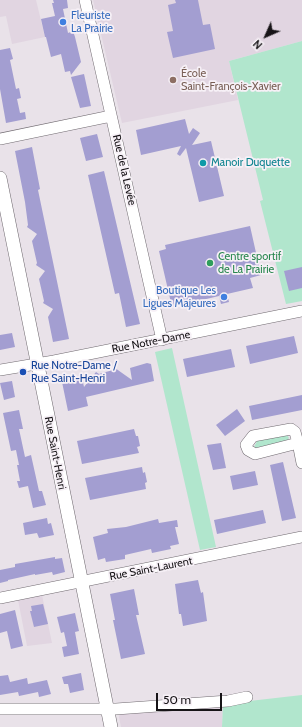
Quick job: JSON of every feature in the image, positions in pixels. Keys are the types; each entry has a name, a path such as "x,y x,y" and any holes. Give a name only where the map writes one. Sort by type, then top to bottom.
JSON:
{"street":[{"name":"Rue de la Levée","path":"85,0 162,340"},
{"path":"0,139 111,116"},
{"name":"Rue Saint-Henri","path":"0,178 111,727"},
{"name":"Rue Notre-Dame","path":"0,370 162,340 302,311"},
{"path":"298,443 302,463"},
{"name":"Rue Saint-Laurent","path":"0,598 302,536"},
{"path":"0,709 107,709 195,704 247,697"}],"shaded area":[{"path":"0,0 36,0 45,37 12,44 6,16 0,17"},
{"name":"École Saint-François-Xavier","path":"93,0 302,0 302,41 229,61 238,100 122,123"},
{"path":"42,595 52,643 27,646 18,600"},
{"path":"223,704 222,727 121,727 119,717 120,714"}],"green space":[{"path":"302,41 302,301 286,304 260,201 263,200 229,61"},
{"path":"172,348 216,547 200,550 155,352"},
{"path":"287,435 289,438 287,441 256,448 254,447 257,441 262,439"},
{"path":"302,695 302,727 222,727 223,704"}],"building":[{"path":"53,0 67,0 68,8 63,9 68,33 73,31 81,62 71,75 70,71 65,72 61,54 51,57 45,37 41,19 55,16 52,3 54,3"},
{"path":"175,0 198,0 203,25 210,24 215,49 173,58 167,32 173,31 168,5 176,3"},
{"path":"10,48 13,59 10,60 16,89 19,88 21,98 17,99 20,113 25,112 26,119 6,123 0,89 0,50"},
{"path":"84,74 91,106 80,108 71,77"},
{"name":"Manoir Duquette","path":"185,119 189,134 193,128 200,133 192,145 211,141 224,196 199,202 186,148 180,156 177,154 181,146 141,155 136,130"},
{"path":"97,134 103,157 86,161 80,138"},
{"path":"32,147 40,189 38,190 69,339 53,342 48,317 53,309 43,303 44,301 39,279 45,271 36,265 37,263 32,241 37,234 27,227 25,202 15,151"},
{"path":"104,171 140,324 126,327 119,293 115,294 88,175"},
{"name":"Centre sportif de La Prairie","path":"250,226 261,275 250,278 253,288 227,294 229,302 221,304 219,296 172,307 159,251 166,249 165,245"},
{"path":"302,267 302,288 289,291 284,271"},
{"path":"12,333 15,347 0,350 0,335"},
{"path":"294,336 298,353 250,364 246,346"},
{"path":"231,349 235,367 187,377 183,359"},
{"path":"147,363 151,364 154,381 86,397 88,406 68,411 62,382 82,378 84,387 96,372 99,374 115,368 132,380 130,368"},
{"path":"12,381 15,397 4,400 0,383"},
{"path":"302,395 302,410 252,420 249,406"},
{"path":"237,409 245,421 225,436 216,425"},
{"path":"19,410 23,429 19,429 25,457 31,455 39,491 42,491 46,505 33,508 28,486 19,488 17,481 20,481 17,465 19,465 16,450 11,451 3,413"},
{"path":"134,429 136,436 138,436 140,446 137,447 139,453 82,464 77,441"},
{"path":"221,443 226,468 213,470 207,445"},
{"path":"283,462 296,518 282,521 270,465"},
{"path":"142,467 143,473 145,472 147,482 145,483 146,489 90,500 85,478"},
{"path":"255,471 258,485 233,490 230,476"},
{"path":"263,510 266,523 217,534 214,520"},
{"path":"47,518 48,524 51,523 54,535 39,538 37,533 25,535 23,523"},
{"path":"158,519 159,523 177,520 178,527 175,527 179,544 170,546 171,549 152,553 151,549 125,555 125,559 106,562 105,558 98,560 93,537 108,533 107,529 126,527"},
{"path":"55,557 55,559 62,558 65,572 53,575 52,572 35,574 0,583 0,570 15,567 15,564"},
{"path":"198,580 201,593 203,592 207,621 183,626 181,614 179,614 175,584"},
{"path":"134,589 139,615 136,615 145,654 121,659 113,620 115,620 110,594"},
{"path":"43,604 48,624 34,627 30,611 32,611 31,606"},
{"path":"15,610 23,646 11,649 7,631 0,633 0,614"},
{"path":"75,613 79,631 75,632 79,654 64,657 62,647 67,646 64,632 61,633 57,617"},
{"path":"81,673 84,690 70,693 68,684 64,684 62,677"},
{"path":"8,675 10,682 27,678 28,684 47,680 51,694 39,697 38,692 19,696 18,692 0,695 0,676"}],"place":[{"name":"Fleuriste La Prairie","path":"63,22"},
{"name":"École Saint-François-Xavier","path":"173,80"},
{"name":"Manoir Duquette","path":"203,163"},
{"name":"Centre sportif de La Prairie","path":"210,263"},
{"name":"Boutique Les Ligues Majeures","path":"224,297"},
{"name":"Rue Notre-Dame / Rue Saint-Henri","path":"23,372"}]}
